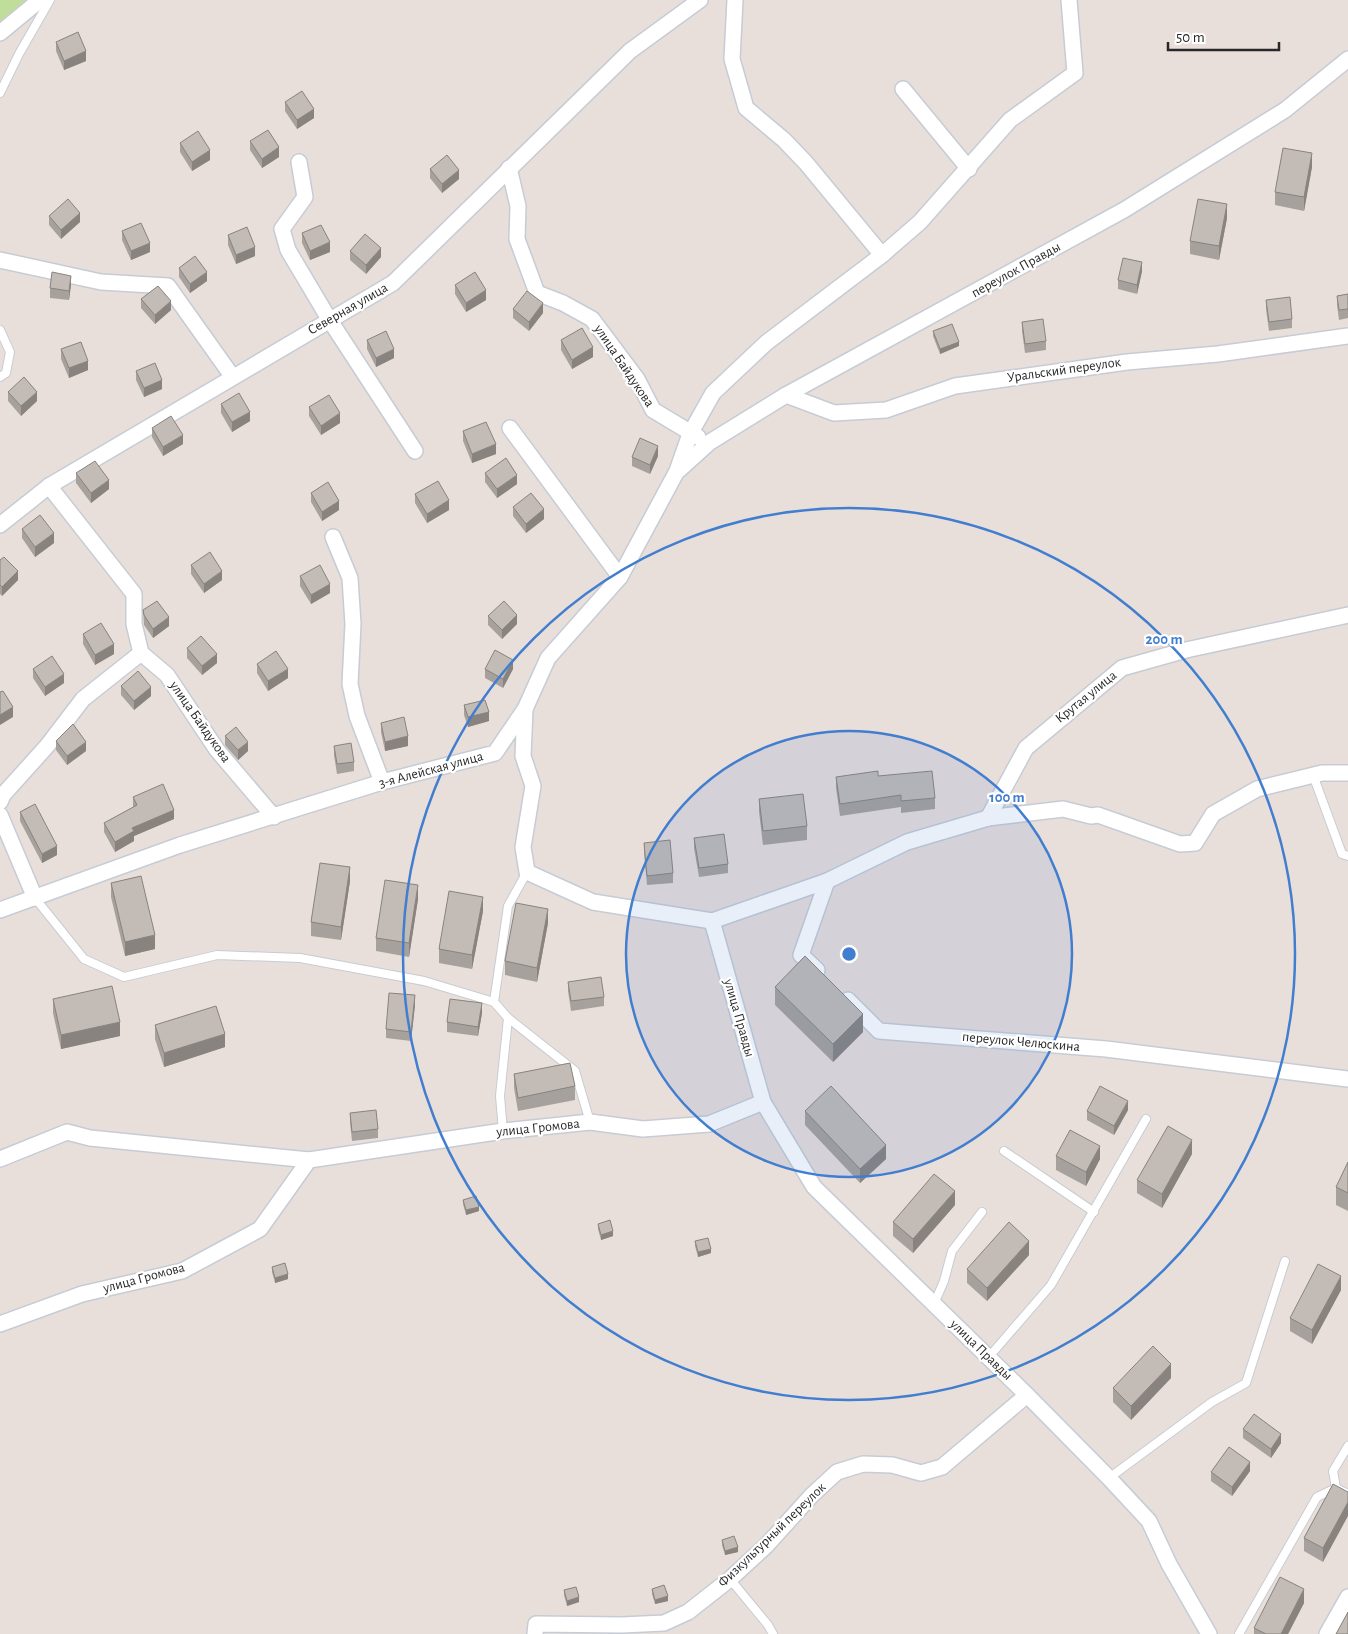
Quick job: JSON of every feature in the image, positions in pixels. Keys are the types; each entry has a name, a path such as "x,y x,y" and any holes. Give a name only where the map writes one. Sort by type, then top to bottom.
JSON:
{"street":[{"path":"0,33 40,0"},
{"name":"Северная улица","path":"0,525 49,486 393,282 630,51 700,0"},
{"path":"736,0 732,59 746,108 784,140 806,163 882,255"},
{"path":"1069,0 1075,73 1010,120 920,222 882,255 766,343 714,393 690,434 678,471 620,577 548,658 525,709 522,756 532,786 524,847 527,872 593,902 712,921 827,881 907,842 988,818 1063,809 1091,816 1098,815 1180,844 1195,843 1213,814 1257,789 1313,775 1348,773"},
{"name":"переулок Правды","path":"678,471 710,442 786,395 1124,210 1285,110 1348,60"},
{"path":"903,89 968,169"},
{"path":"298,162 305,197 282,229 288,250 328,320 415,451"},
{"name":"улица Байдукова","path":"509,168 518,206 517,239 537,292 592,318 637,379 653,410 690,434 710,442"},
{"path":"0,260 101,282 168,286 232,376"},
{"name":"Уральский переулок","path":"786,395 834,412 886,410 955,386 1127,362 1218,354 1348,336"},
{"path":"510,428 620,577"},
{"path":"0,802 3,795 47,746 83,699 141,653 134,624 134,594 49,486"},
{"path":"333,537 350,578 353,624 350,684 357,716 382,782"},
{"name":"Крутая улица","path":"988,818 1026,748 1122,668 1186,650 1348,615"},
{"name":"улица Байдукова","path":"141,653 167,675 216,750 274,817"},
{"name":"3-я Алейская улица","path":"35,898 180,845 382,782 495,752 525,709"},
{"path":"0,815 35,898 0,910"},
{"name":"переулок Челюскина","path":"827,881 801,955 879,1030 1106,1049 1348,1079"},
{"name":"улица Правды","path":"712,921 763,1102 814,1187 1027,1395 1149,1521 1169,1564 1209,1634"},
{"name":"улица Громова","path":"0,1159 67,1132 90,1138 309,1160 503,1131 590,1122 643,1129 709,1124 763,1102"},
{"name":"улица Громова","path":"0,1324 82,1294 182,1271 260,1229 309,1160"},
{"name":"Физкультурный переулок","path":"535,1634 536,1624 622,1625 664,1622 688,1612 730,1579 766,1546 812,1494 837,1472 863,1464 892,1465 921,1473 942,1467 1027,1395"},
{"path":"1327,1634 1348,1596"}],"lane":[{"path":"0,93 19,54 50,0"},
{"path":"0,330 10,352 6,373 0,377"},
{"path":"1313,775 1342,854 1348,856"},
{"path":"494,1002 508,906 527,872"},
{"path":"35,898 84,959 124,977 217,955 300,958 424,981 494,1002 508,1018 575,1071 590,1122"},
{"path":"503,1131 500,1096 508,1018"},
{"path":"988,1358 1051,1285 1146,1119"},
{"path":"1004,1151 1094,1212"},
{"path":"934,1304 944,1281 952,1251 982,1212"},
{"path":"1109,1478 1212,1402 1246,1383 1285,1261"},
{"path":"1336,1488 1333,1471 1348,1446"},
{"path":"1336,1488 1348,1494"},
{"path":"1239,1634 1317,1497 1336,1488"},
{"path":"730,1579 768,1625 772,1634"}],"green space":[{"path":"0,0 37,0 0,27"}],"building":[{"path":"78,32 86,51 64,61 56,42"},
{"path":"302,91 314,109 297,120 285,102"},
{"path":"268,130 279,147 262,159 250,141"},
{"path":"198,131 210,150 192,162 180,143"},
{"path":"1283,148 1312,153 1304,197 1275,192"},
{"path":"447,155 459,170 442,184 430,169"},
{"path":"68,199 80,213 61,230 49,216"},
{"path":"1198,199 1227,204 1219,246 1190,241"},
{"path":"141,223 150,243 131,251 122,231"},
{"path":"321,225 330,242 310,251 302,233"},
{"path":"247,227 255,247 236,255 228,235"},
{"path":"365,234 381,248 366,265 350,251"},
{"path":"195,256 207,272 190,284 179,268"},
{"path":"1123,258 1142,262 1137,285 1118,280"},
{"path":"52,272 71,276 69,291 50,288"},
{"path":"475,272 486,290 466,303 455,285"},
{"path":"158,286 171,301 155,315 141,299"},
{"path":"527,291 543,303 529,322 513,309"},
{"path":"1348,294 1348,309 1339,310 1337,296"},
{"path":"1290,297 1292,319 1269,322 1266,300"},
{"path":"1043,319 1046,341 1025,344 1022,322"},
{"path":"952,324 959,342 940,349 933,331"},
{"path":"582,328 593,347 572,360 561,340"},
{"path":"386,331 394,349 376,358 367,340"},
{"path":"81,342 88,361 69,368 61,349"},
{"path":"155,363 162,380 144,388 136,371"},
{"path":"24,377 37,392 21,406 8,392"},
{"path":"239,393 250,412 232,422 221,404"},
{"path":"329,395 340,413 321,426 309,407"},
{"path":"171,416 183,435 163,447 152,428"},
{"path":"486,422 496,444 472,454 463,431"},
{"path":"640,438 658,446 650,465 632,457"},
{"path":"506,458 517,475 497,489 485,473"},
{"path":"95,461 109,480 91,493 76,473"},
{"path":"438,481 449,500 427,514 415,494"},
{"path":"328,482 339,501 322,512 311,493"},
{"path":"531,493 544,509 526,524 513,507"},
{"path":"40,515 54,533 35,547 22,529"},
{"path":"210,552 222,571 204,584 191,565"},
{"path":"4,557 18,571 2,587 0,585 0,560"},
{"path":"320,565 330,584 311,595 300,576"},
{"path":"157,601 169,617 153,629 143,610"},
{"path":"504,601 517,615 502,630 488,616"},
{"path":"101,623 114,644 95,655 83,634"},
{"path":"201,636 217,654 202,666 187,648"},
{"path":"495,650 513,660 503,679 485,669"},
{"path":"276,651 288,669 268,681 257,664"},
{"path":"52,656 64,674 45,687 33,669"},
{"path":"138,671 151,687 134,701 121,686"},
{"path":"3,691 13,707 0,715 0,692"},
{"path":"485,700 489,712 468,717 464,705"},
{"path":"404,717 408,736 385,742 381,723"},
{"path":"73,724 86,742 67,756 56,741"},
{"path":"236,727 248,742 238,750 225,736"},
{"path":"351,743 354,762 337,764 334,746"},
{"path":"878,771 878,776 932,771 935,798 901,801 901,795 840,804 836,777"},
{"path":"163,784 174,810 132,828 134,831 115,842 104,823 137,805 133,797"},
{"path":"803,794 807,826 763,831 759,799"},
{"path":"35,804 57,846 42,854 20,812"},
{"path":"724,834 728,864 699,868 694,838"},
{"path":"670,840 673,873 647,876 644,843"},
{"path":"320,863 350,867 341,927 311,922"},
{"path":"141,876 155,935 125,942 111,883"},
{"path":"385,880 418,885 409,943 376,938"},
{"path":"449,891 483,897 472,955 439,949"},
{"path":"516,903 548,909 537,968 505,961"},
{"path":"805,956 863,1014 833,1044 775,987"},
{"path":"601,977 604,997 571,1001 568,982"},
{"path":"112,986 120,1022 61,1035 53,999"},
{"path":"389,993 415,995 411,1032 386,1029"},
{"path":"450,999 482,1003 478,1027 447,1022"},
{"path":"216,1006 225,1034 164,1053 155,1025"},
{"path":"570,1063 575,1086 518,1098 514,1074"},
{"path":"831,1086 886,1145 860,1169 805,1111"},
{"path":"1100,1086 1128,1101 1114,1126 1087,1111"},
{"path":"376,1110 378,1129 352,1132 350,1113"},
{"path":"1168,1126 1192,1140 1162,1194 1137,1180"},
{"path":"1070,1130 1100,1146 1086,1172 1056,1156"},
{"path":"1348,1162 1348,1193 1336,1187"},
{"path":"934,1174 955,1191 913,1239 893,1222"},
{"path":"476,1196 479,1207 466,1210 463,1200"},
{"path":"610,1220 613,1231 601,1235 598,1224"},
{"path":"1009,1222 1029,1241 987,1288 967,1269"},
{"path":"708,1238 711,1249 698,1252 695,1241"},
{"path":"285,1263 288,1274 275,1278 272,1267"},
{"path":"1318,1264 1341,1276 1312,1330 1290,1318"},
{"path":"1153,1346 1171,1364 1131,1406 1113,1388"},
{"path":"1254,1414 1281,1434 1271,1449 1243,1429"},
{"path":"1229,1447 1250,1462 1232,1487 1211,1472"},
{"path":"1333,1484 1348,1492 1348,1502 1323,1548 1304,1538"},
{"path":"734,1536 738,1547 725,1551 722,1540"},
{"path":"1280,1577 1304,1589 1281,1634 1266,1634 1254,1628"},
{"path":"664,1585 668,1596 655,1600 652,1589"},
{"path":"576,1587 579,1597 567,1601 564,1590"},
{"path":"1348,1612 1348,1634 1336,1634"}]}
